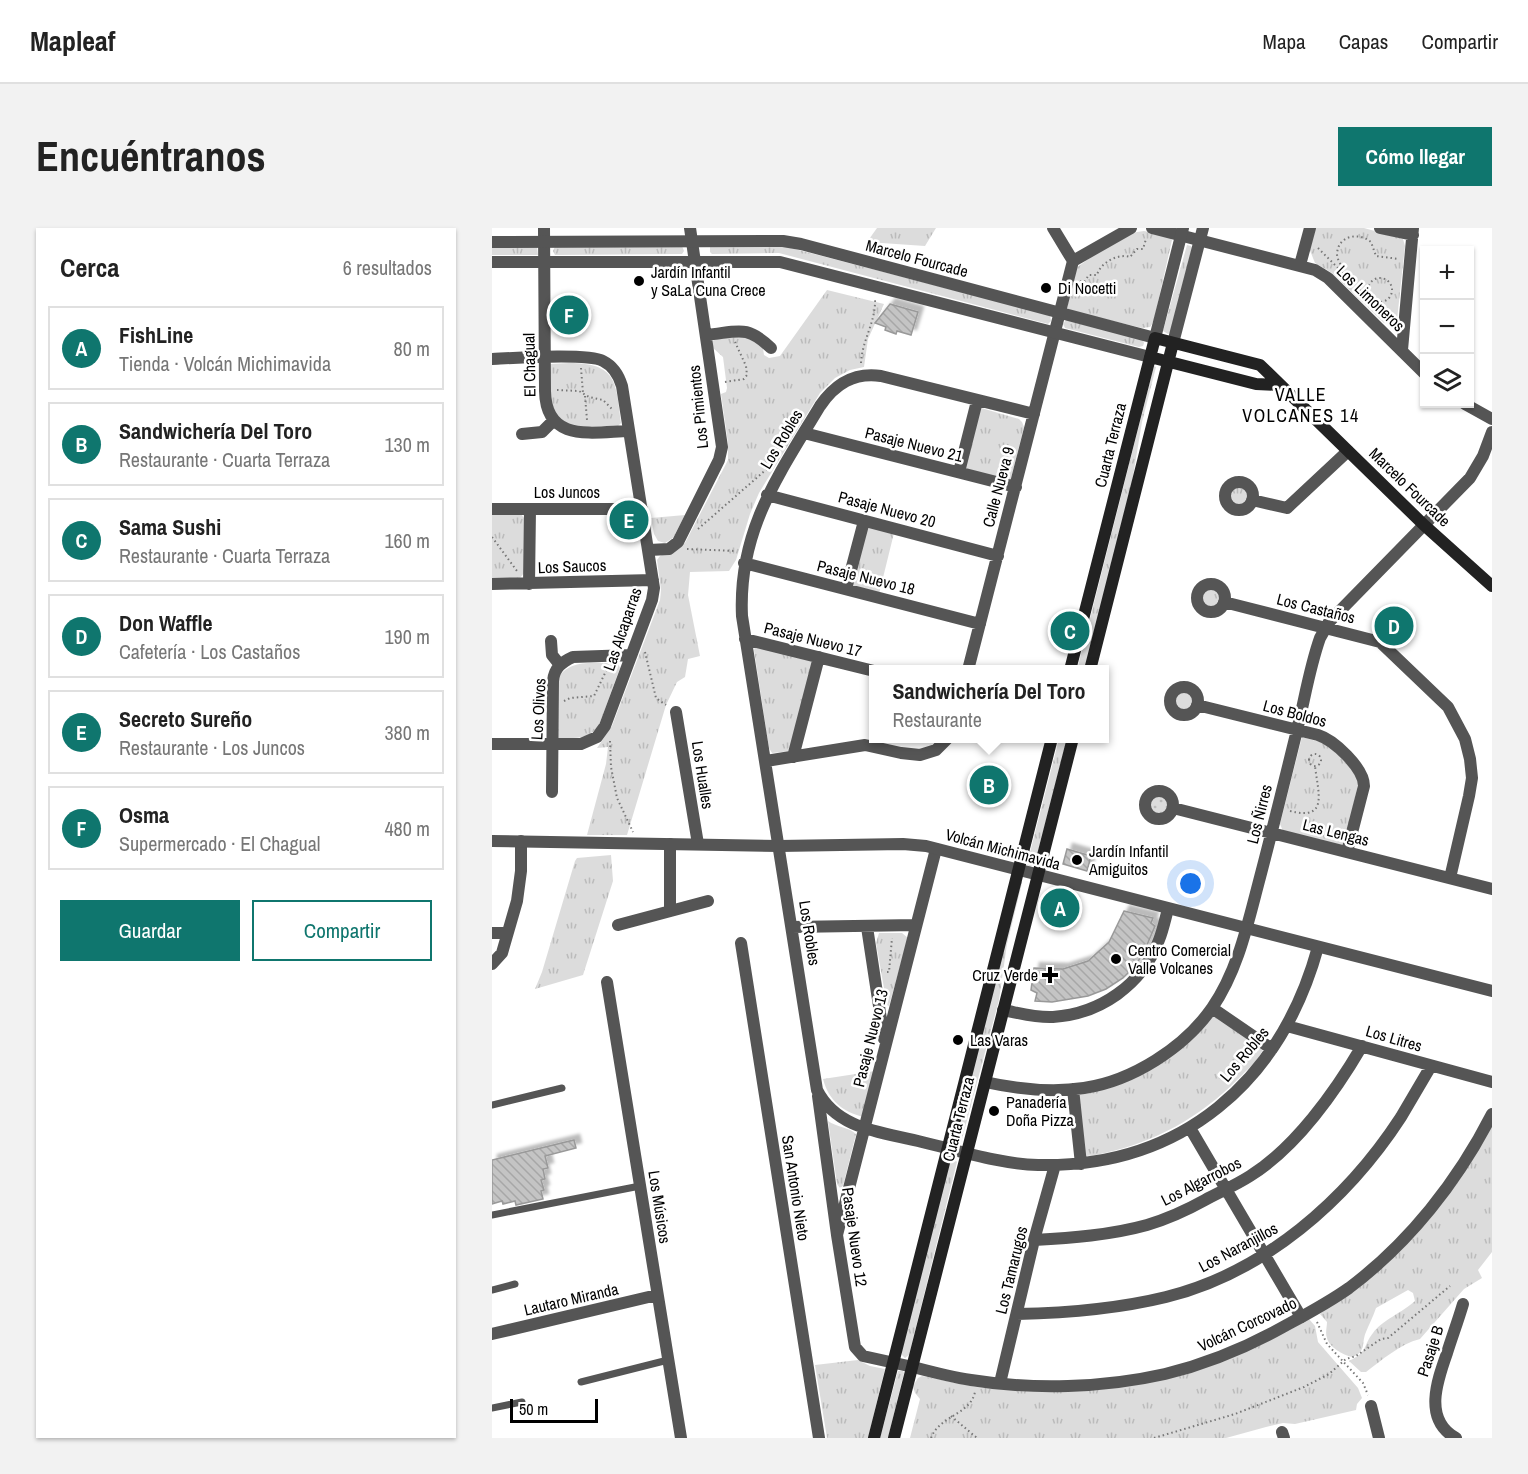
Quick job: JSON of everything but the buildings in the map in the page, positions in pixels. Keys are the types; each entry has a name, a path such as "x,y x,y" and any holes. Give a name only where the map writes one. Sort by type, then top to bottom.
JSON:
{"main road":[{"name":"Marcelo Fourcade","path":"1155,338 1260,365 1425,525 1492,586"},
{"name":"Cuarta Terraza","path":"1071,665 1155,338"},
{"path":"1091,665 1173,343"},
{"path":"1150,357 1256,384 1280,386"},
{"name":"Cuarta Terraza","path":"874,1438 1051,743"},
{"name":"Cuarta Terraza","path":"894,1438 1072,743"}],"street":[{"name":"El Chagual","path":"544,228 545,391 546,406 554,420"},
{"name":"Los Pimientos","path":"673,545 721,453 721,437 690,228"},
{"path":"1053,228 1073,261 1131,228"},
{"path":"1300,265 1310,228"},
{"path":"1380,228 1413,232 1402,350"},
{"name":"Los Limoneros","path":"1149,233 1182,231 1202,234 1315,270 1328,278 1420,368"},
{"name":"Cuarta Terraza","path":"1155,338 1182,231"},
{"path":"1173,343 1202,234"},
{"name":"Marcelo Fourcade","path":"492,243 771,240 792,242 1155,338"},
{"name":"Calle Nueva 9","path":"969,665 1073,261"},
{"path":"492,262 780,262 1150,357"},
{"path":"942,303 946,283"},
{"path":"706,335 752,332 771,348"},
{"name":"Las Alcaparras","path":"492,359 580,357 599,359 606,362 617,375 622,386 649,550 653,580 652,600 601,732"},
{"path":"866,375 881,376 1034,414"},
{"name":"Los Robles","path":"866,375 845,381 830,393 767,495 746,557 741,598 745,639 817,1090 822,1100 833,1113 864,1127 966,1153 1020,1163 1081,1164 1140,1150 1190,1128 1239,1089 1272,1049 1287,1026 1304,993 1318,947"},
{"path":"959,472 977,401"},
{"path":"1472,408 1492,419"},
{"path":"522,434 542,432 554,420 569,431 629,431"},
{"name":"Los Ñirres","path":"985,1082 1038,1090 1073,1089 1112,1081 1154,1060 1183,1039 1212,1008 1229,978 1246,930 1318,645 1325,627 1470,478 1483,456 1492,432"},
{"name":"Pasaje Nuevo 21","path":"804,433 1016,487"},
{"path":"1252,500 1287,508 1348,451"},
{"name":"Pasaje Nuevo 20","path":"767,495 998,556"},
{"name":"Los Juncos","path":"492,508 642,509"},
{"path":"529,584 530,509"},
{"path":"846,589 864,521"},
{"path":"649,550 673,545"},
{"name":"Pasaje Nuevo 18","path":"746,557 846,589 980,624"},
{"name":"Los Saucos","path":"492,584 653,580"},
{"name":"Los Castaños","path":"1224,602 1375,640 1384,645 1448,707 1461,729 1468,749 1472,778 1450,878"},
{"name":"Pasaje Nuevo 17","path":"745,639 869,669"},
{"path":"551,641 552,655 560,665"},
{"name":"Los Olivos","path":"552,792 554,677 560,665 573,657 631,655"},
{"path":"793,757 819,657"},
{"name":"Los Boldos","path":"1197,705 1329,740 1362,774 1364,786 1347,852"},
{"name":"Los Hualles","path":"676,712 698,844"},
{"path":"492,744 587,743 601,732"},
{"path":"766,761 865,745 920,755 936,750 943,743"},
{"name":"Las Lengas","path":"1173,808 1492,889"},
{"name":"Volcán Michimavida","path":"492,841 779,846 903,844 936,849 1492,991"},
{"path":"492,964 502,953 520,888 521,841"},
{"path":"670,844 670,911"},
{"name":"Pasaje Nuevo 13","path":"837,1234 936,849"},
{"path":"618,926 708,901"},
{"path":"1003,1010 1052,1017 1093,1009 1114,998 1145,966 1159,941 1168,909"},
{"path":"792,927 916,925"},
{"path":"867,927 885,1046"},
{"path":"492,933 507,933"},
{"name":"San Antonio Nieto","path":"741,943 819,1438"},
{"name":"Los Músicos","path":"607,982 681,1438"},
{"path":"1212,1008 1272,1049"},
{"name":"Los Litres","path":"1287,1026 1492,1082"},
{"name":"Los Algarrobos","path":"1034,1240 1090,1235 1146,1225 1174,1215 1251,1176 1299,1132 1325,1102 1344,1077 1362,1046"},
{"name":"Los Naranjillos","path":"1017,1314 1093,1310 1168,1296 1222,1276 1264,1254 1290,1237 1344,1188 1370,1159 1400,1118 1431,1066"},
{"path":"1073,1089 1081,1164"},
{"name":"Pasaje Nuevo 12","path":"817,1090 855,1347 863,1356 893,1362"},
{"name":"Volcán Corcovado","path":"893,1362 974,1380 1000,1383 1102,1384 1163,1374 1226,1355 1306,1314 1358,1280 1411,1230 1457,1174 1492,1114"},
{"path":"1190,1128 1264,1254 1306,1314"},
{"name":"Los Tamarugos","path":"1000,1383 1034,1240 1056,1165"},
{"name":"Lautaro Miranda","path":"492,1334 657,1295"},
{"name":"Pasaje B","path":"1456,1438 1447,1432 1434,1402 1435,1388 1463,1304"},
{"path":"1371,1406 1379,1438"}],"lane":[{"path":"492,1105 562,1088"},
{"path":"492,1215 640,1186"},
{"path":"492,1290 515,1284"},
{"path":"581,1382 668,1360"},
{"path":"492,1408 522,1402"}],"path":[{"path":"1069,277 1084,282 1089,275 1097,275 1101,266 1119,256 1130,257 1137,249 1143,249 1149,233"},
{"path":"1342,273 1337,250 1340,243 1352,236 1363,236 1371,242 1376,256 1410,260"},
{"path":"1316,244 1323,254 1360,290 1368,291"},
{"path":"1380,278 1388,280 1392,291 1386,301 1378,302 1371,298 1368,291 1370,283 1380,278"},
{"path":"866,375 861,364 862,353 875,314 875,299"},
{"path":"713,383 740,380 747,375 746,366 737,349 734,332"},
{"path":"580,357 588,432"},
{"path":"545,391 575,390 603,400 614,411"},
{"path":"673,545 697,530 772,464"},
{"path":"492,537 514,568 529,584"},
{"path":"673,545 746,557"},
{"path":"639,635 646,654 656,698 661,704 676,712"},
{"path":"562,704 566,699 591,697 597,694 612,656"},
{"path":"601,732 611,743 611,767 617,798 625,818 640,843"},
{"path":"1277,808 1306,815 1314,812 1319,799 1315,766 1309,762 1312,754 1317,754 1322,761 1315,766"},
{"path":"874,974 889,972 893,926"},
{"path":"1154,1438 1235,1414 1304,1387 1329,1374 1343,1362 1381,1339 1388,1338 1450,1286"},
{"path":"1306,1314 1327,1344 1362,1383 1371,1406"},
{"path":"931,1438 936,1428 971,1404 975,1392 974,1380"},
{"path":"951,1416 977,1438"}],"green space":[{"path":"877,228 936,228 925,246 867,242"},
{"path":"1313,228 1364,228 1403,239 1405,246 1397,320 1391,324 1384,323 1332,273 1315,263 1309,248"},
{"path":"1144,231 1168,236 1172,240 1154,320 1150,327 1142,328 1071,311 1067,308 1076,268 1117,240"},
{"path":"1187,245 1192,248 1168,334 1163,331"},
{"path":"682,246 684,251 682,254 555,255 553,251 555,247"},
{"path":"537,247 538,255 492,255 492,248"},
{"path":"710,247 787,247 1050,315 1051,321 1048,324 779,253 712,254"},
{"path":"827,290 884,304 868,339 864,367 850,370 835,378 820,393 759,493 736,560 729,571 690,572 688,595 700,656 688,659 685,677 677,682 666,705 627,835 587,835 606,764 608,747 597,748 612,726 660,600 657,560 660,556 685,543 728,460 721,394 726,392 727,388 723,357 713,348 713,341 724,335 744,335 762,342 764,355 769,358 780,356"},
{"path":"1066,320 1143,340 1144,343 1139,347 1065,328 1063,324"},
{"path":"569,363 597,367 611,378 618,396 621,423 617,427 580,428 563,423 557,417 550,400 548,366"},
{"path":"1154,366 1156,367 1142,422 1132,482 1086,665 1078,665"},
{"path":"978,407 1019,419 1022,422 1024,427 1010,482 967,471 963,464"},
{"path":"1239,487 1245,490 1248,496 1245,502 1239,505 1233,502 1230,496 1233,490"},
{"path":"492,514 521,514 524,518 524,573 520,578 492,578"},
{"path":"685,515 673,538 665,543 658,541 651,518"},
{"path":"866,525 894,533 879,594 849,586"},
{"path":"1211,589 1217,592 1220,598 1217,604 1211,607 1205,604 1202,598 1205,592"},
{"path":"755,647 815,660 791,751 772,753 769,748"},
{"path":"618,663 620,668 599,725 595,730 586,736 558,738 559,677 564,671 578,664"},
{"path":"1184,692 1190,695 1193,701 1190,707 1184,710 1178,707 1175,701 1178,695"},
{"path":"1302,737 1327,744 1357,774 1359,780 1344,846 1283,831 1280,824"},
{"path":"1058,743 1066,743 1035,863 1030,867 1027,864"},
{"path":"1159,795 1166,798 1169,805 1166,812 1159,815 1152,812 1149,805 1152,798"},
{"path":"611,855 613,881 583,975 535,989 575,861 577,858"},
{"path":"1021,880 1007,944 999,1000 962,1139 957,1143 955,1142"},
{"path":"879,933 902,933 908,938 889,1006 876,943"},
{"path":"1212,1015 1263,1049 1260,1056 1215,1100 1184,1122 1132,1146 1085,1156 1079,1096 1081,1092 1114,1084"},
{"path":"875,1071 863,1117 837,1104 823,1079"},
{"path":"828,1121 856,1134 843,1186 840,1188 837,1184"},
{"path":"1492,1126 1492,1252 1478,1270 1482,1278 1464,1289 1420,1339 1398,1348 1366,1372 1361,1372 1349,1361 1360,1353 1352,1357 1333,1347 1326,1336 1327,1322 1320,1314 1429,1219 1464,1174","holes":["1408,1290 1413,1293 1415,1301 1377,1329 1360,1353 1376,1308"]},
{"path":"953,1157 957,1162 909,1355 905,1358 902,1350 950,1158"},
{"path":"1309,1319 1315,1326 1318,1342 1358,1388 1362,1398 1356,1410 1295,1424 1283,1423 1226,1438 910,1438 920,1399 913,1386 922,1376 976,1387 1086,1391 1258,1346"},
{"path":"858,1360 870,1366 885,1369 868,1438 827,1438 815,1365"},
{"path":"898,1371 904,1373 888,1438 880,1438"}],"place":[{"name":"Jardín Infantil y SaLa Cuna Crece","path":"639,281"},
{"name":"Di Nocetti","path":"1046,288"},
{"name":"Osma","path":"569,315"},
{"name":"Secreto Sureño","path":"629,520"},
{"name":"Don Waffle","path":"1394,626"},
{"name":"Sama Sushi","path":"1070,631"},
{"name":"Sandwichería Del Toro","path":"989,785"},
{"name":"Jardín Infantil Amiguitos","path":"1077,860"},
{"name":"FishLine","path":"1060,908"},
{"name":"Centro Comercial Valle Volcanes","path":"1116,959"},
{"name":"Cruz Verde","path":"1050,975"},
{"name":"Las Varas","path":"958,1040"},
{"name":"Panadería Doña Pizza","path":"994,1111"}],"district":[{"name":"VALLE VOLCANES 14","path":"1301,405"}]}
